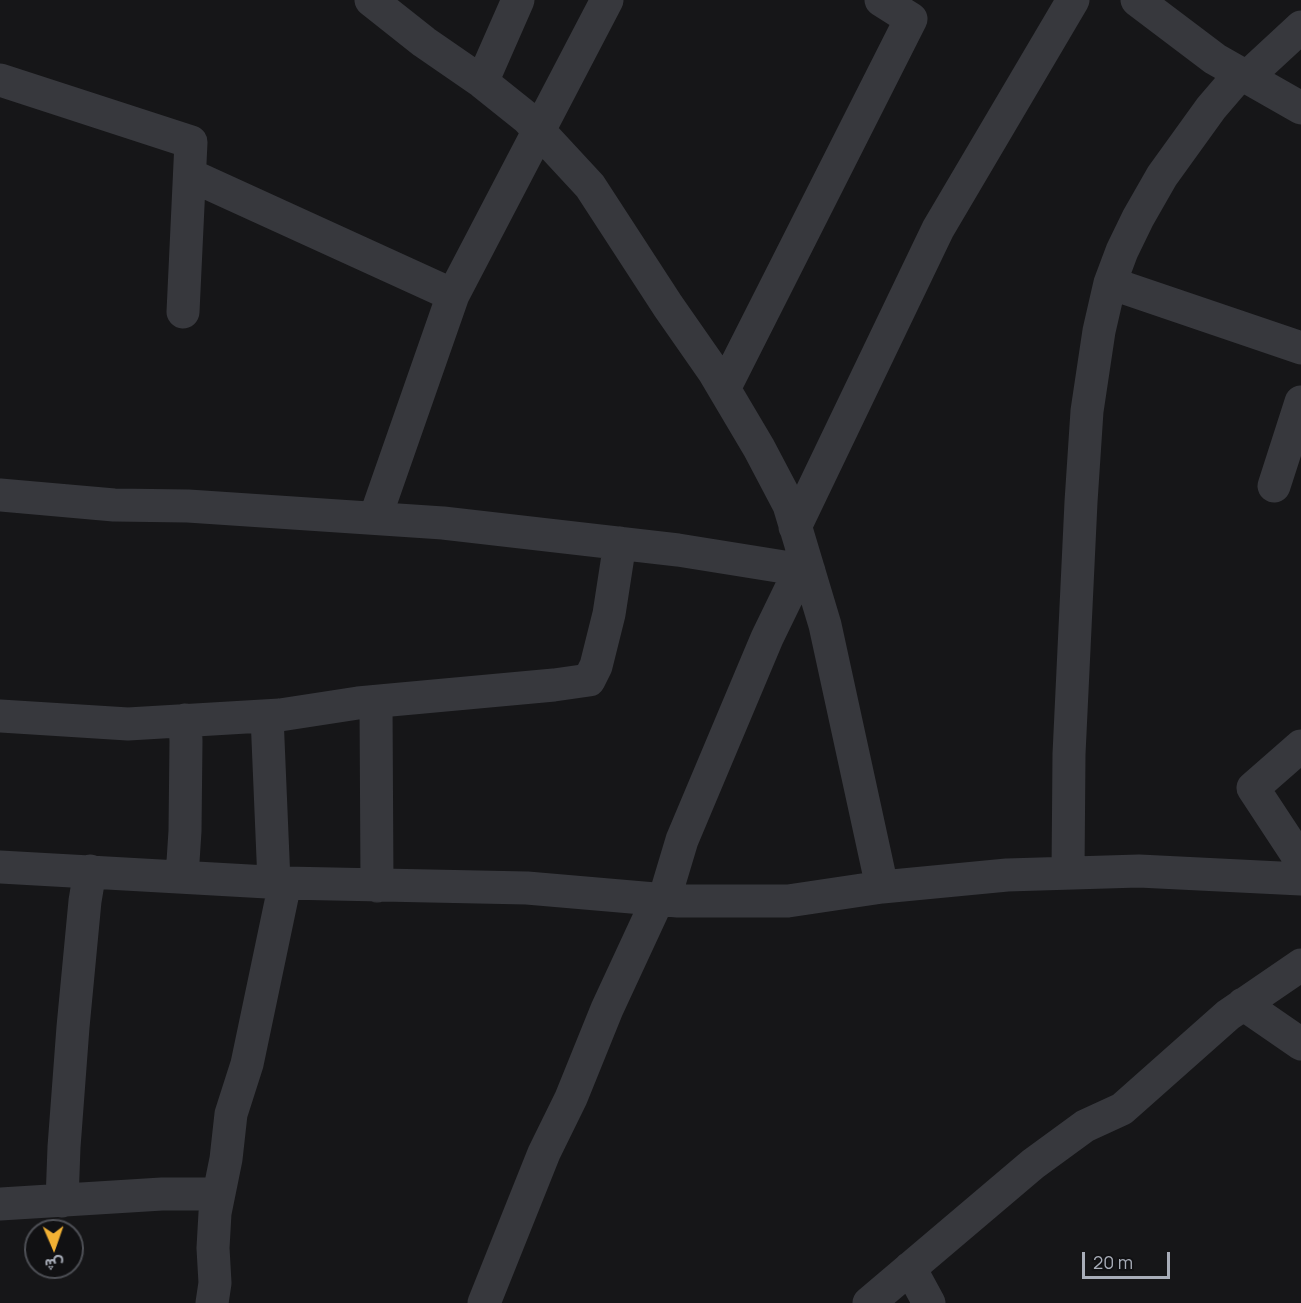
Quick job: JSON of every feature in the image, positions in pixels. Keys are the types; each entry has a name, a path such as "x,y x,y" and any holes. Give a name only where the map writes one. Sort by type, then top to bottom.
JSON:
{"street":[{"path":"371,0 527,118 590,186 724,389 759,448 789,505 805,571 825,625 882,887"},
{"path":"482,82 518,0"},
{"path":"375,518 453,295 607,0"},
{"path":"724,389 911,19 881,0"},
{"path":"795,527 938,229 1073,0"},
{"path":"1137,0 1215,58 1301,108"},
{"path":"1068,873 1069,754 1076,582 1087,411 1099,330 1110,283 1122,251 1162,176 1211,108 1244,75 1301,27"},
{"path":"0,80 191,142 183,312"},
{"path":"190,175 453,295"},
{"path":"1110,283 1301,348"},
{"path":"1274,486 1301,402"},
{"path":"0,495 114,505 188,506 443,523 720,556 805,571"},
{"path":"0,716 128,724 267,716 376,702 589,680 596,666 606,624 620,543"},
{"path":"484,1303 544,1153 571,1098 588,1052 616,989 661,900 682,840 767,638 805,571"},
{"path":"376,702 377,886"},
{"path":"212,1303 215,1283 214,1213 226,1159 231,1114 247,1064 279,882 267,716"},
{"path":"182,877 185,831 185,720"},
{"path":"1301,746 1253,788 1301,861"},
{"path":"0,867 377,886 527,888 661,900 788,901 882,887 1068,873 1139,871 1301,879"},
{"path":"62,1201 73,1027 90,871"},
{"path":"869,1303 1033,1164 1085,1126 1122,1109 1228,1015 1301,965"},
{"path":"1244,1004 1301,1044"},
{"path":"0,1204 162,1194 219,1194"},
{"path":"910,1268 929,1303"}]}
